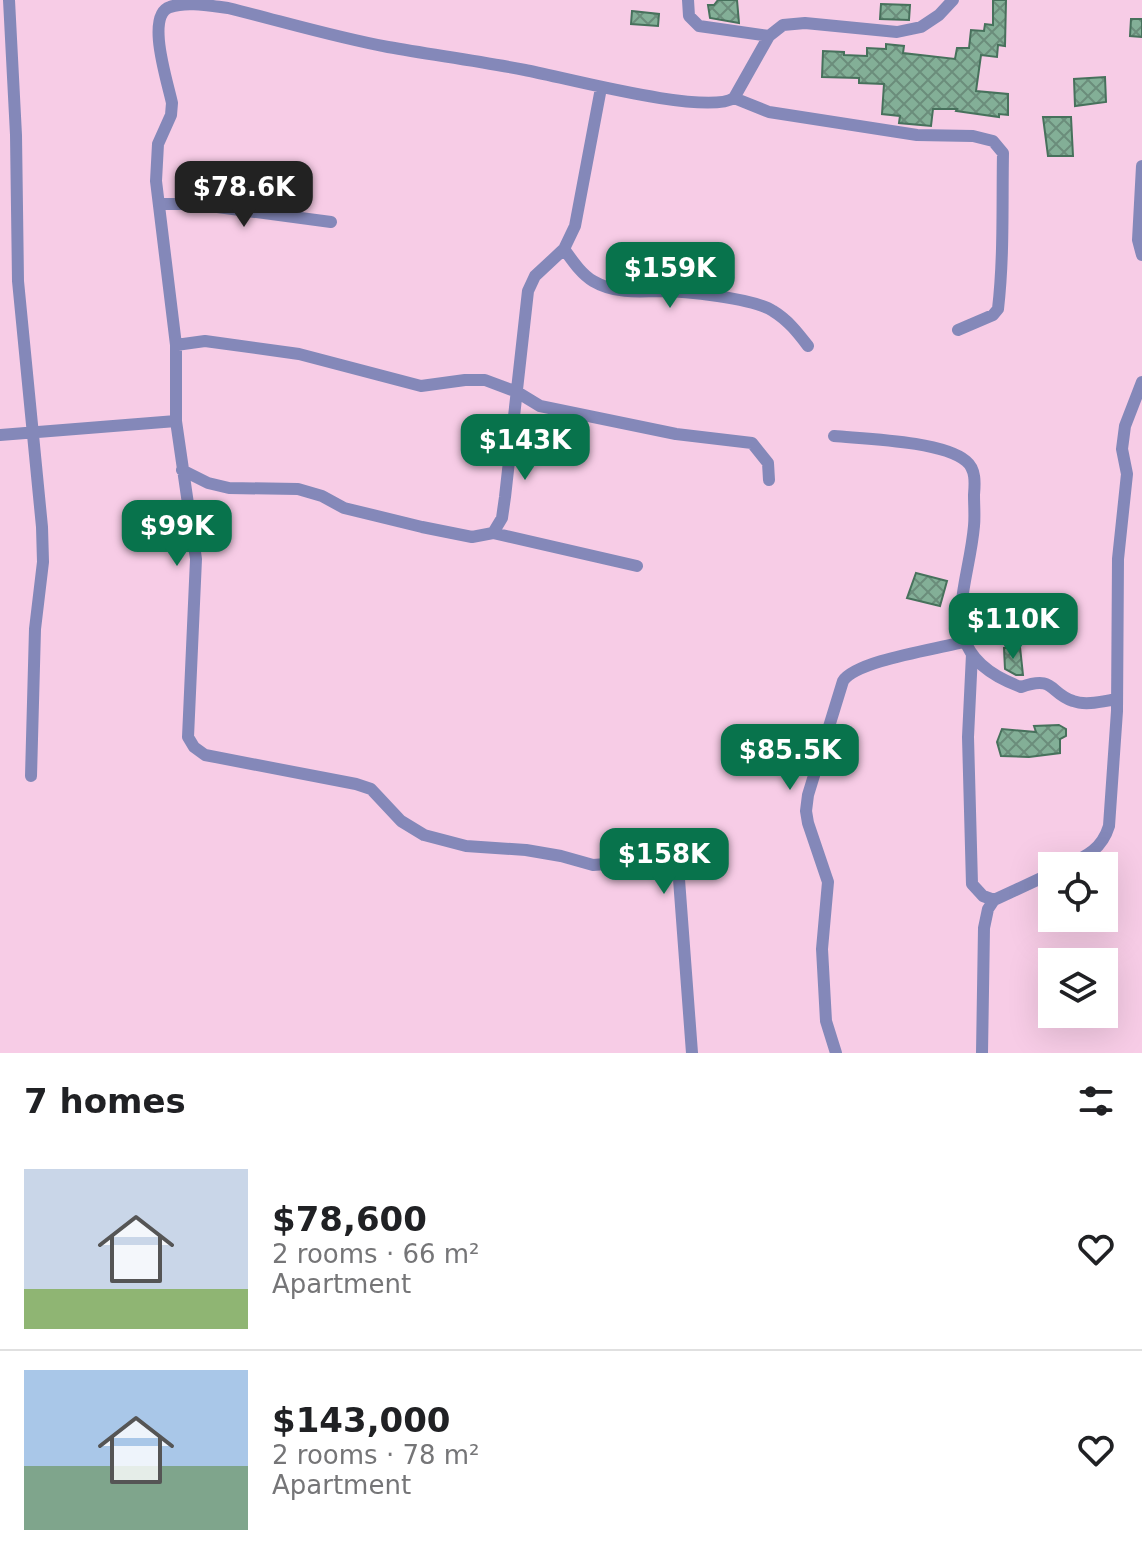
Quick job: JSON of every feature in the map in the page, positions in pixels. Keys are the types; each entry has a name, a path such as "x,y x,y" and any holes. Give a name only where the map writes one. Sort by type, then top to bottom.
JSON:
{"street":[{"path":"9,0 4,17 16,135 18,281 43,562 35,629 31,776"},
{"path":"688,0 689,16 699,26 769,36"},
{"path":"692,1053 678,866 660,860 593,865 526,850 466,846 424,835 401,821 371,789 205,755 194,747 188,737 196,559 176,421 176,345 156,181 158,144 171,115 172,103 157,29 160,15 169,7 228,4 385,46 528,70 601,88 703,103 727,102 734,98 769,36 783,25 805,23 897,32 921,27 939,15 953,0"},
{"path":"493,533 504,508 528,291 535,276 564,249 575,226 601,88"},
{"path":"734,98 769,112 917,135 973,136 993,141 1003,153 1000,219 1003,243 998,309 993,315 958,330"},
{"path":"1142,166 1138,240 1142,255"},
{"path":"159,204 195,204 331,222"},
{"path":"564,249 593,281 613,288 632,293 663,291 731,299 772,310 808,346"},
{"path":"176,345 205,341 299,354 421,386 485,380 517,392 540,406 676,434 752,443 768,463 769,480"},
{"path":"1093,852 1104,841 1109,826 1117,699 1118,559 1127,474 1122,449 1125,426 1142,382"},
{"path":"0,435 176,421"},
{"path":"834,436 916,444 957,455 970,463 975,477 974,527 960,600 960,624 970,647 995,674 1021,687 1037,682 1055,688 1070,701 1078,702 1117,699"},
{"path":"182,470 208,483 229,488 298,489 322,496 344,508 422,527 472,537 493,533 637,566"},
{"path":"1127,474 1142,476"},
{"path":"970,647 968,737 972,884 983,896 994,900"},
{"path":"836,1053 826,1021 822,949 828,882 806,811 808,795 843,681 848,674 872,664 970,647"},
{"path":"982,1053 984,928 988,909 994,900 1038,880"}],"building":[{"path":"718,0 737,0 739,23 710,18 708,5 714,5"},
{"path":"993,0 1006,0 1005,46 998,45 997,57 981,55 976,91 1008,94 1008,115 999,114 999,117 957,109 933,109 931,126 899,123 900,116 882,114 884,84 859,83 859,78 822,77 823,51 867,56 867,48 886,49 886,44 904,46 903,53 955,59 957,48 969,48 971,30 984,31 985,24 993,25"},
{"path":"881,4 910,5 909,20 880,19"},
{"path":"632,11 659,14 658,26 631,24"},
{"path":"1131,19 1142,19 1142,37 1130,36"},
{"path":"1105,77 1106,102 1075,106 1074,79"},
{"path":"1043,117 1071,117 1073,156 1048,156"},
{"path":"916,573 947,581 940,606 907,598"},
{"path":"1032,604 1044,611 1047,638 1025,638 1021,606"},
{"path":"1020,647 1023,675 1016,675 1005,669 1004,648"},
{"path":"1059,725 1066,729 1066,736 1060,739 1060,753 1029,757 1001,756 997,742 1002,729 1036,732 1034,726"}]}
